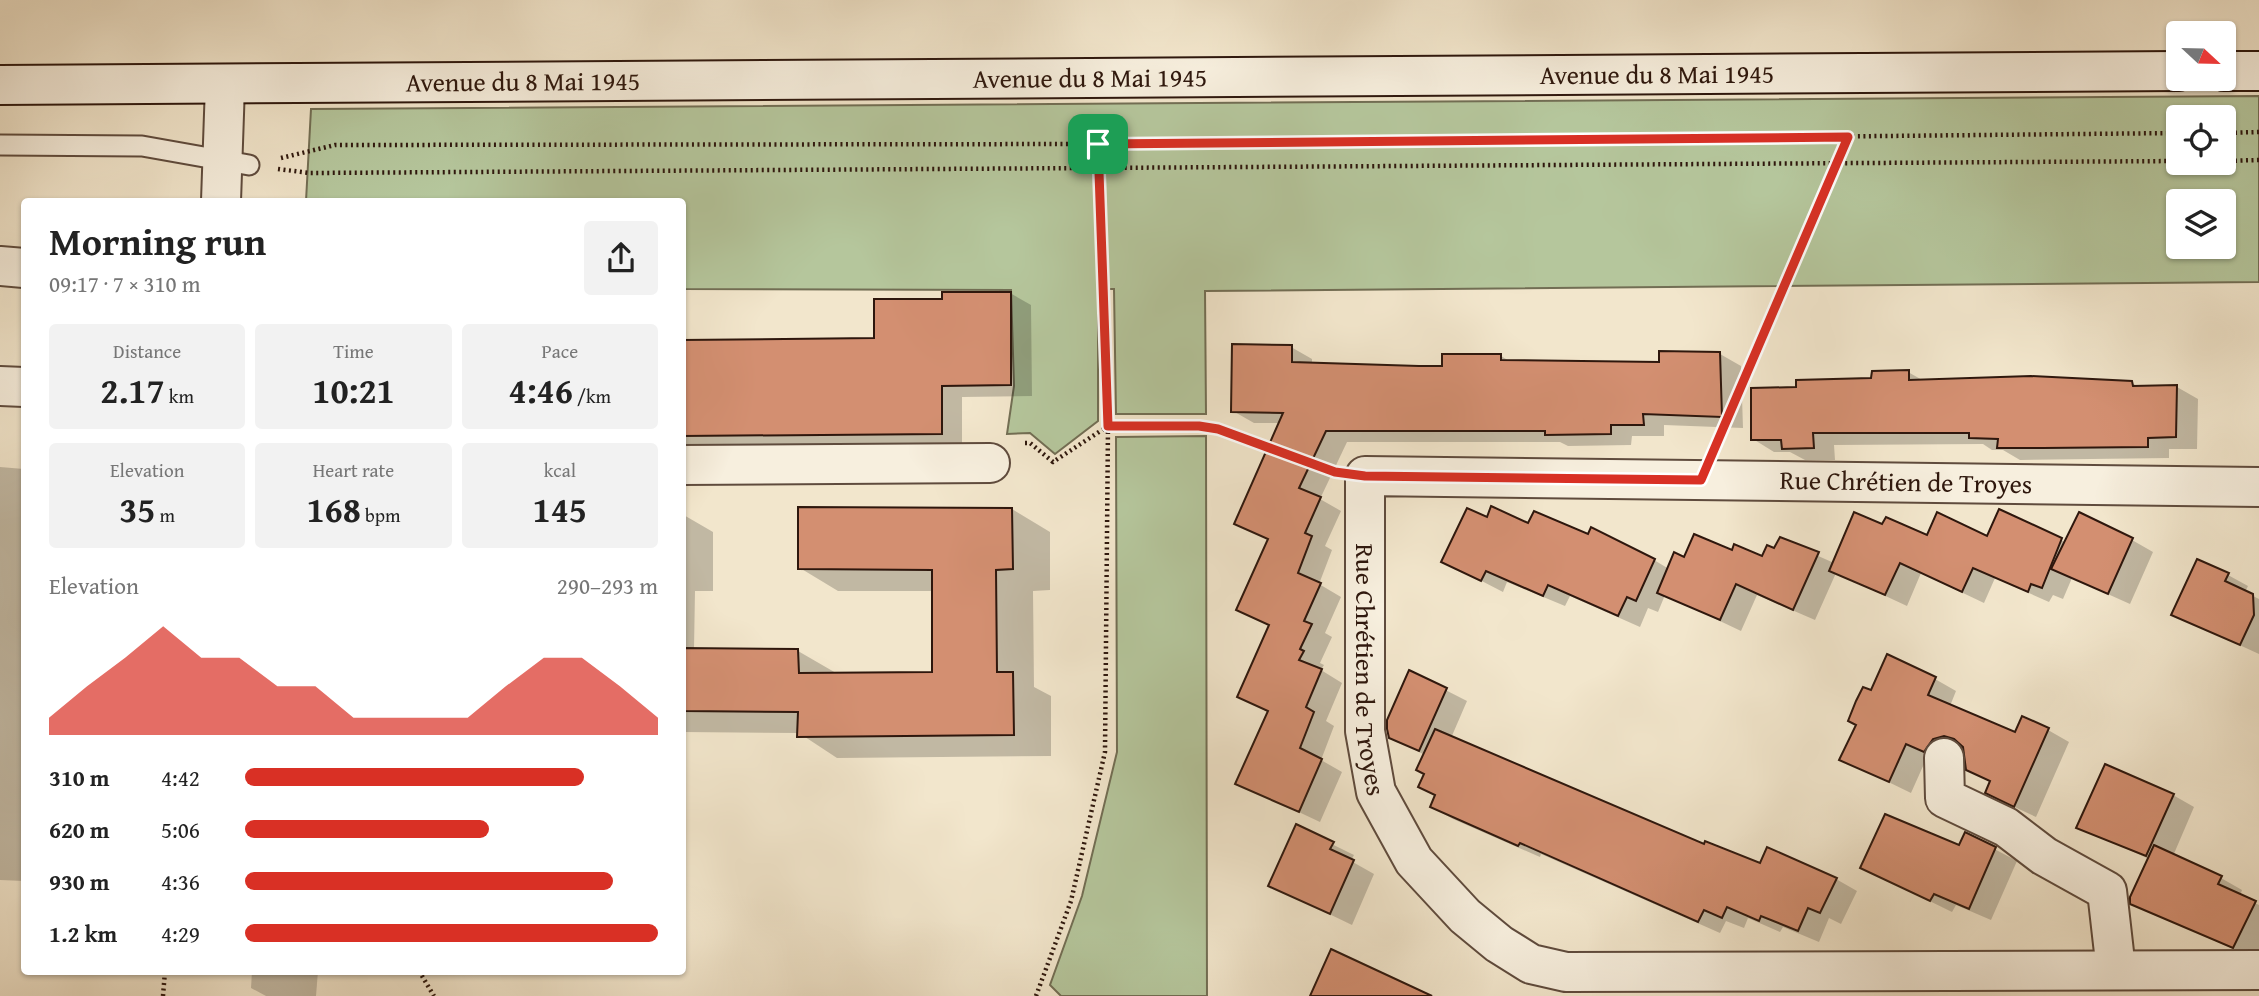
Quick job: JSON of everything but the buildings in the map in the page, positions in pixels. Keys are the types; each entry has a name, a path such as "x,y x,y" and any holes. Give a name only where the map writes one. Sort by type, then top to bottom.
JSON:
{"street":[{"name":"Avenue du 8 Mai 1945","path":"0,85 2166,71"},
{"path":"2236,71 2259,71"},
{"path":"221,198 236,164 225,85"},
{"path":"0,267 21,268"},
{"path":"0,386 21,387"},
{"path":"686,465 990,463"},
{"name":"Rue Chrétien de Troyes","path":"2259,487 1365,476 1366,731 1376,792 1414,861 1465,916 1499,944 1531,964 1566,972 2259,970"},
{"path":"1944,758 1945,798 2006,827 2044,856 2107,891 2116,970"}],"lane":[{"path":"0,145 142,146 236,164"}],"path":[{"path":"2236,133 2259,132"},
{"path":"236,164 335,145 1098,144 2166,133"},
{"path":"1701,480 1848,137"},
{"path":"1036,996 1071,901 1105,752 1108,426 1098,144"},
{"path":"2236,161 2259,160"},
{"path":"236,164 310,173 2166,161"},
{"path":"990,463 1003,442 1030,443 1053,463 1108,426 1199,426 1218,429 1335,472 1365,476"},
{"path":"163,996 165,975"},
{"path":"421,975 434,996"}],"green space":[{"path":"2259,96 2259,282 1205,291 1206,414 1116,414 1114,289 1098,289 1098,421 1055,454 1030,433 1007,434 1014,386 1011,290 686,289 686,198 306,198 311,109"},
{"path":"1206,436 1207,996 1061,996 1050,985 1082,896 1117,752 1116,437"}],"route":[{"path":"1848,137 1701,480 1365,476 1335,472 1218,429 1199,426 1108,426 1098,144 1848,137"}]}
